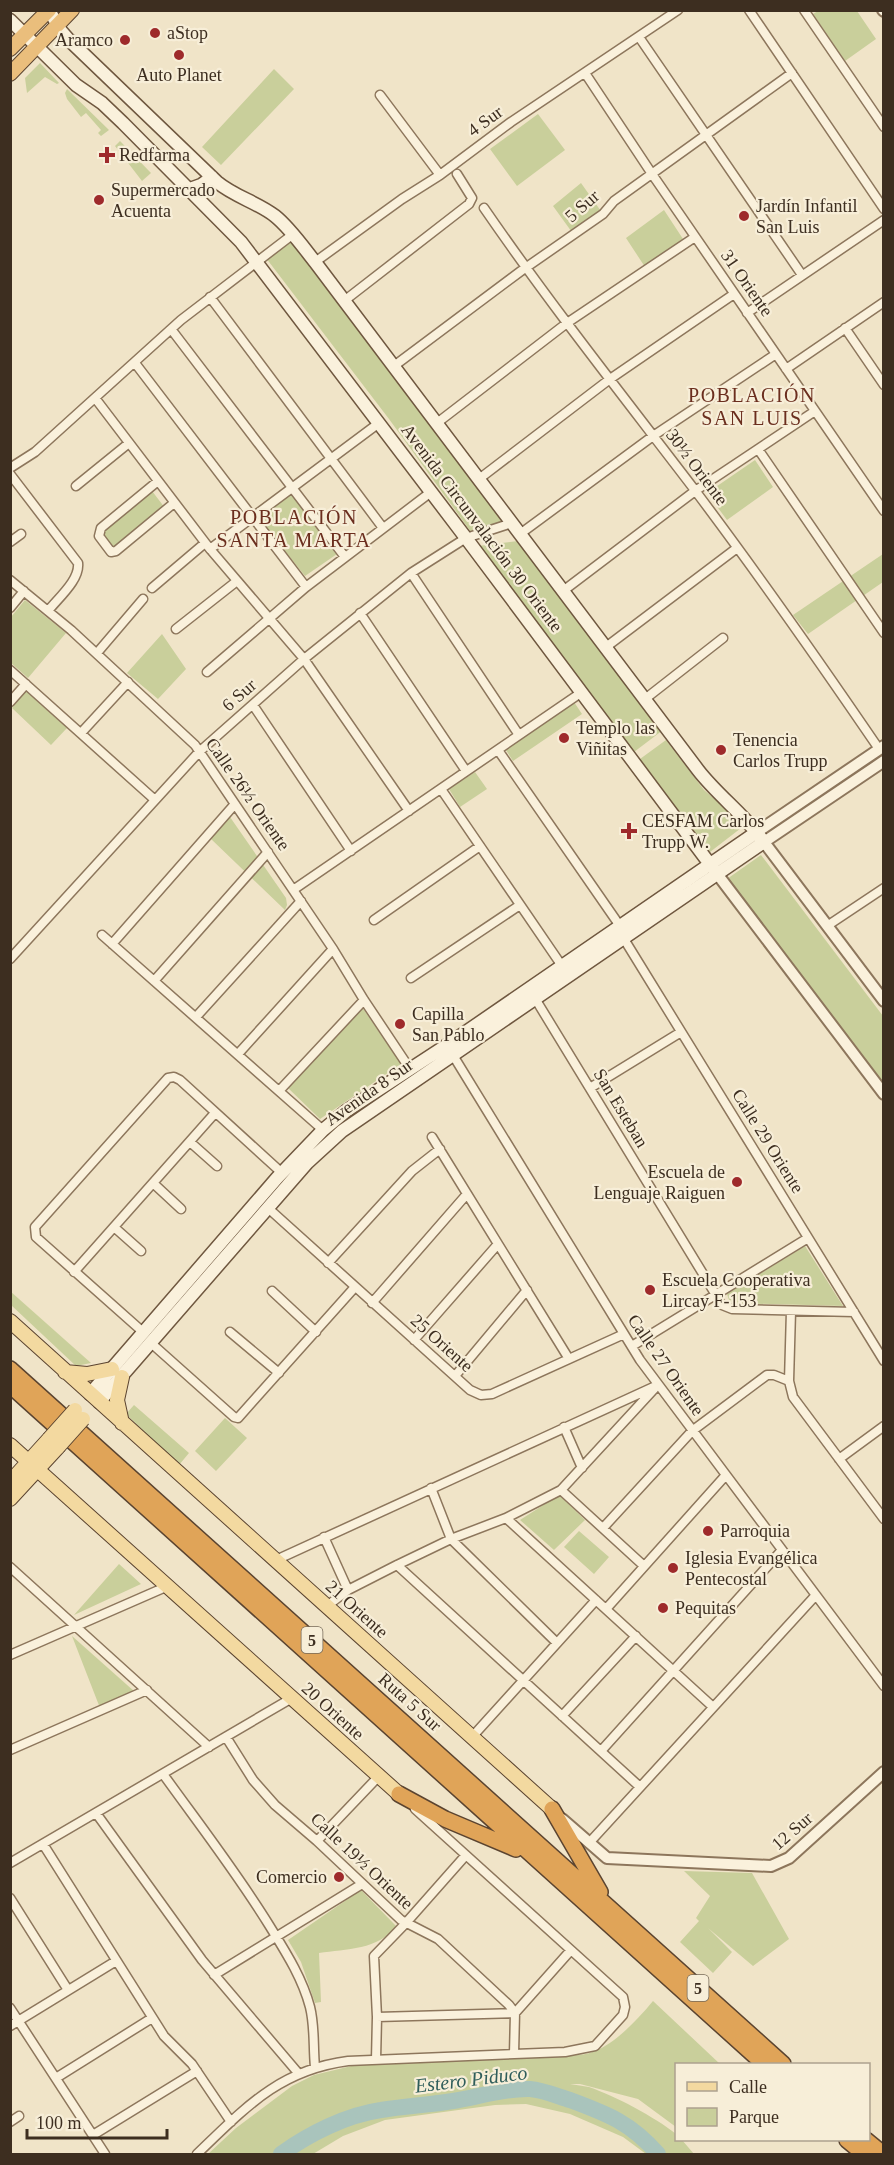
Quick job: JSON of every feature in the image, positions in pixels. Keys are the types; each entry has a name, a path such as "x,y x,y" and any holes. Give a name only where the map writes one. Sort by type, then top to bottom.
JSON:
{"highway":[{"path":"10,74 72,10"},
{"path":"10,49 49,11"},
{"name":"Ruta 5 Sur","path":"10,1369 782,2063"},
{"name":"Ruta 5 Sur","path":"10,1385 763,2063"},
{"path":"399,1794 432,1813 497,1839 537,1860"},
{"path":"552,1809 593,1881 614,1912"},
{"path":"848,2141 864,2154"},
{"path":"868,2141 883,2154"}],"main road":[{"name":"Avenida Circunvalación 30 Oriente","path":"49,11 68,39 212,177 232,193 274,215 292,235 315,262 704,777 740,812 761,837"},
{"name":"Avenida Circunvalación 30 Oriente","path":"11,23 76,85 109,110 190,189 257,261 718,875"},
{"path":"190,189 196,188 212,177"},
{"name":"Avenida 8 Sur","path":"10,1499 33,1465 117,1373 151,1343 307,1163 342,1131 562,966 711,864 761,837"},
{"name":"Avenida 8 Sur","path":"117,1373 143,1332 282,1173 323,1130 346,1111 410,1069 450,1051 536,1000 718,875 761,837"},
{"name":"21 Oriente","path":"10,1321 552,1809"},
{"path":"65,1372 117,1373 117,1400 122,1424"},
{"name":"20 Oriente","path":"10,1445 399,1794"},
{"name":"Avenida 8 Sur","path":"10,1482 33,1465"}],"street":[{"name":"4 Sur","path":"315,262 402,199 440,175 511,122 678,10"},
{"path":"749,10 884,209"},
{"path":"804,10 884,127"},
{"path":"639,37 802,275"},
{"name":"31 Oriente","path":"585,73 884,511"},
{"name":"5 Sur","path":"394,366 525,268 596,219 614,201 792,73"},
{"path":"380,96 440,175"},
{"path":"344,301 469,204 472,198 457,174"},
{"name":"30½ Oriente","path":"484,208 525,268 695,491 881,747"},
{"path":"747,313 884,220"},
{"path":"10,468 35,452 171,329 292,235"},
{"path":"437,423 567,322 695,237"},
{"path":"479,479 610,379 734,294"},
{"path":"210,297 383,528"},
{"path":"786,369 884,302"},
{"path":"845,328 884,385"},
{"path":"171,329 345,557"},
{"path":"520,534 653,436 776,354"},
{"path":"135,363 306,587"},
{"path":"95,398 208,546 304,660 409,811"},
{"path":"563,591 695,491 815,411"},
{"path":"152,588 208,546 253,517 379,423"},
{"path":"76,486 129,443"},
{"path":"758,449 884,633"},
{"path":"10,474 78,563 79,570 74,579 48,610"},
{"path":"158,481 101,528 99,536 114,552 174,503"},
{"path":"207,672 306,587 431,492"},
{"name":"6 Sur","path":"10,959 199,752 304,660 411,573 466,538 512,523"},
{"path":"10,542 21,534"},
{"path":"606,647 737,548"},
{"path":"411,573 519,735"},
{"name":"Calle 26½ Oriente","path":"10,580 97,653 189,739 301,901 410,1069"},
{"path":"177,629 237,581"},
{"path":"10,608 24,591"},
{"path":"97,653 143,599"},
{"path":"360,613 466,771"},
{"path":"645,699 723,639"},
{"path":"10,670 155,800"},
{"path":"81,733 128,682"},
{"path":"10,702 26,684"},
{"path":"293,890 582,692"},
{"path":"253,705 351,851"},
{"name":"Avenida 8 Sur","path":"761,837 881,747"},
{"path":"498,750 620,926"},
{"name":"Avenida 8 Sur","path":"761,837 884,761"},
{"path":"441,789 562,966"},
{"path":"112,944 235,804"},
{"name":"Avenida Circunvalación 30 Oriente","path":"761,837 884,1001"},
{"path":"374,920 480,846"},
{"path":"154,981 268,852"},
{"name":"Avenida Circunvalación 30 Oriente","path":"718,875 884,1094"},
{"path":"827,926 884,888"},
{"path":"196,1017 301,901"},
{"path":"411,978 520,905"},
{"path":"102,935 323,1130"},
{"name":"Calle 29 Oriente","path":"624,939 884,1361"},
{"path":"238,1054 333,950"},
{"path":"279,1091 364,1000"},
{"name":"San Esteban","path":"536,1000 722,1305 729,1308 854,1312"},
{"path":"590,1088 681,1032"},
{"name":"Calle 27 Oriente","path":"450,1051 624,1334 658,1385 884,1686"},
{"path":"143,1332 36,1237 35,1227 168,1078 174,1077 180,1080 282,1173"},
{"path":"74,1272 215,1113"},
{"path":"432,1137 569,1359"},
{"path":"190,1142 217,1166"},
{"path":"328,1263 412,1171 440,1149"},
{"path":"153,1183 181,1209"},
{"path":"372,1303 467,1194"},
{"name":"25 Oriente","path":"268,1208 474,1393 484,1395 624,1334"},
{"path":"114,1227 141,1251"},
{"path":"632,1346 808,1238"},
{"path":"414,1340 498,1244"},
{"path":"151,1343 237,1419 355,1287"},
{"path":"454,1376 527,1290"},
{"path":"272,1291 316,1332"},
{"path":"791,1311 789,1381 791,1392 796,1402 884,1519"},
{"path":"230,1332 279,1373"},
{"path":"603,1528 692,1431 763,1377 774,1375 789,1381"},
{"path":"276,1560 658,1385"},
{"path":"327,1606 348,1590 397,1565 451,1539 507,1518 561,1490 658,1385"},
{"path":"839,1460 884,1426"},
{"path":"564,1427 582,1468"},
{"path":"606,1609 726,1475"},
{"path":"431,1488 451,1539 557,1643"},
{"path":"561,1490 644,1566"},
{"path":"507,1518 713,1707"},
{"path":"324,1537 348,1590"},
{"path":"601,1751 782,1550"},
{"path":"397,1565 640,1787"},
{"path":"10,1567 209,1747"},
{"path":"10,1655 168,1586"},
{"path":"589,1843 816,1595"},
{"path":"471,1737 596,1600"},
{"path":"562,1716 636,1636"},
{"path":"10,1750 147,1689"},
{"path":"11,1861 292,1698"},
{"name":"Calle 19½ Oriente","path":"226,1737 259,1789 405,1924 438,1939 515,2013"},
{"name":"12 Sur","path":"704,1863 765,1867 780,1864 884,1773"},
{"path":"163,1774 238,1877 277,1938 299,1978 307,1998 312,2022 315,2067"},
{"path":"317,1841 380,1776"},
{"name":"20 Oriente","path":"399,1794 623,1997 625,2007 618,2023 591,2048 566,2052 514,2054"},
{"name":"21 Oriente","path":"552,1809 601,1854 609,1858 704,1863"},
{"path":"96,1813 214,1975 299,2074"},
{"path":"43,1844 152,2018 169,2041 197,2071 231,2122"},
{"path":"376,2060 377,2017 373,1959 376,1952 405,1924 466,1855"},
{"path":"214,1975 362,1884"},
{"path":"10,1898 68,1990"},
{"path":"198,2154 256,2100 315,2067 348,2061 514,2054 515,2013 571,1950"},
{"path":"14,2023 116,1961"},
{"path":"10,2008 14,2023 56,2078 105,2154"},
{"path":"377,2017 515,2013"},
{"path":"56,2078 152,2018"},
{"path":"93,2135 197,2071"},
{"path":"10,2122 20,2116"}],"green space":[{"path":"818,11 857,11 876,39 845,61 813,14"},
{"path":"40,63 59,83 45,77 27,93 25,78"},
{"path":"274,69 294,89 221,165 202,147"},
{"path":"67,89 109,130 101,136 98,133 101,130 86,113 81,117 67,99 65,93"},
{"path":"538,114 565,150 517,186 490,149"},
{"path":"120,141 151,173 142,181 115,146"},
{"path":"581,183 603,214 574,235 553,206"},
{"path":"664,210 683,239 645,267 626,238"},
{"path":"291,242 503,522 471,532 389,419 266,258"},
{"path":"755,460 773,487 727,520 707,493"},
{"path":"152,491 165,508 112,552 98,534"},
{"path":"292,494 337,554 305,576 259,519"},
{"path":"518,541 663,730 634,752 478,546"},
{"path":"883,554 883,582 808,634 793,615"},
{"path":"25,600 66,633 28,678 10,662 11,617"},
{"path":"162,634 186,669 158,699 127,673"},
{"path":"26,691 67,728 51,745 12,708"},
{"path":"574,702 582,714 513,761 504,747"},
{"path":"666,740 704,790 745,825 710,852 640,759"},
{"path":"475,772 487,789 460,807 449,789"},
{"path":"230,817 286,898 285,910 210,838 225,818"},
{"path":"761,855 883,1016 883,1086 727,879"},
{"path":"362,1007 401,1064 320,1119 287,1087"},
{"path":"805,1246 843,1306 730,1303 727,1294"},
{"path":"10,1291 91,1363 76,1366 11,1305"},
{"path":"134,1405 189,1453 179,1465 126,1414"},
{"path":"225,1418 247,1438 216,1471 195,1451"},
{"path":"559,1495 585,1520 554,1550 520,1520"},
{"path":"579,1531 609,1557 594,1574 564,1547"},
{"path":"119,1564 141,1584 74,1615"},
{"path":"72,1636 135,1692 100,1708"},
{"path":"684,1871 752,1873 789,1939 753,1966 708,1928 732,1952 713,1973 680,1942 699,1921 696,1918 710,1896"},
{"path":"361,1890 396,1926 381,1940 371,1944 319,1953 321,2002 315,2003 301,1962 288,1940"},
{"path":"653,2001 719,2063 675,2063 675,2126 638,2099 580,2084 570,2084 589,2087 646,2114 675,2133 675,2141 683,2141 694,2154 646,2154 623,2137 570,2114 526,2104 495,2105 385,2120 343,2136 313,2154 208,2154 236,2128 292,2086 314,2075 372,2061 587,2054 603,2047 634,2022"}],"waterway":[{"name":"Estero Piduco","path":"281,2154 328,2126 355,2116 511,2090 530,2089 570,2100 607,2115 638,2134 658,2154"}],"place":[{"name":"aStop","path":"155,33"},
{"name":"Aramco","path":"125,40"},
{"name":"Auto Planet","path":"179,55"},
{"name":"Redfarma","path":"107,155"},
{"name":"Supermercado Acuenta","path":"99,200"},
{"name":"Jardín Infantil San Luis","path":"744,216"},
{"name":"Templo las Viñitas","path":"564,738"},
{"name":"Tenencia Carlos Trupp","path":"721,750"},
{"name":"CESFAM Carlos Trupp W.","path":"629,831"},
{"name":"Capilla San Pablo","path":"400,1024"},
{"name":"Escuela de Lenguaje Raiguen","path":"737,1182"},
{"name":"Escuela Cooperativa Lircay F-153","path":"650,1290"},
{"name":"Parroquia","path":"708,1531"},
{"name":"Iglesia Evangélica Pentecostal","path":"673,1568"},
{"name":"Pequitas","path":"663,1608"},
{"name":"Comercio","path":"339,1877"}],"district":[{"name":"POBLACIÓN SAN LUIS","path":"752,406"},
{"name":"POBLACIÓN SANTA MARTA","path":"294,528"}]}
